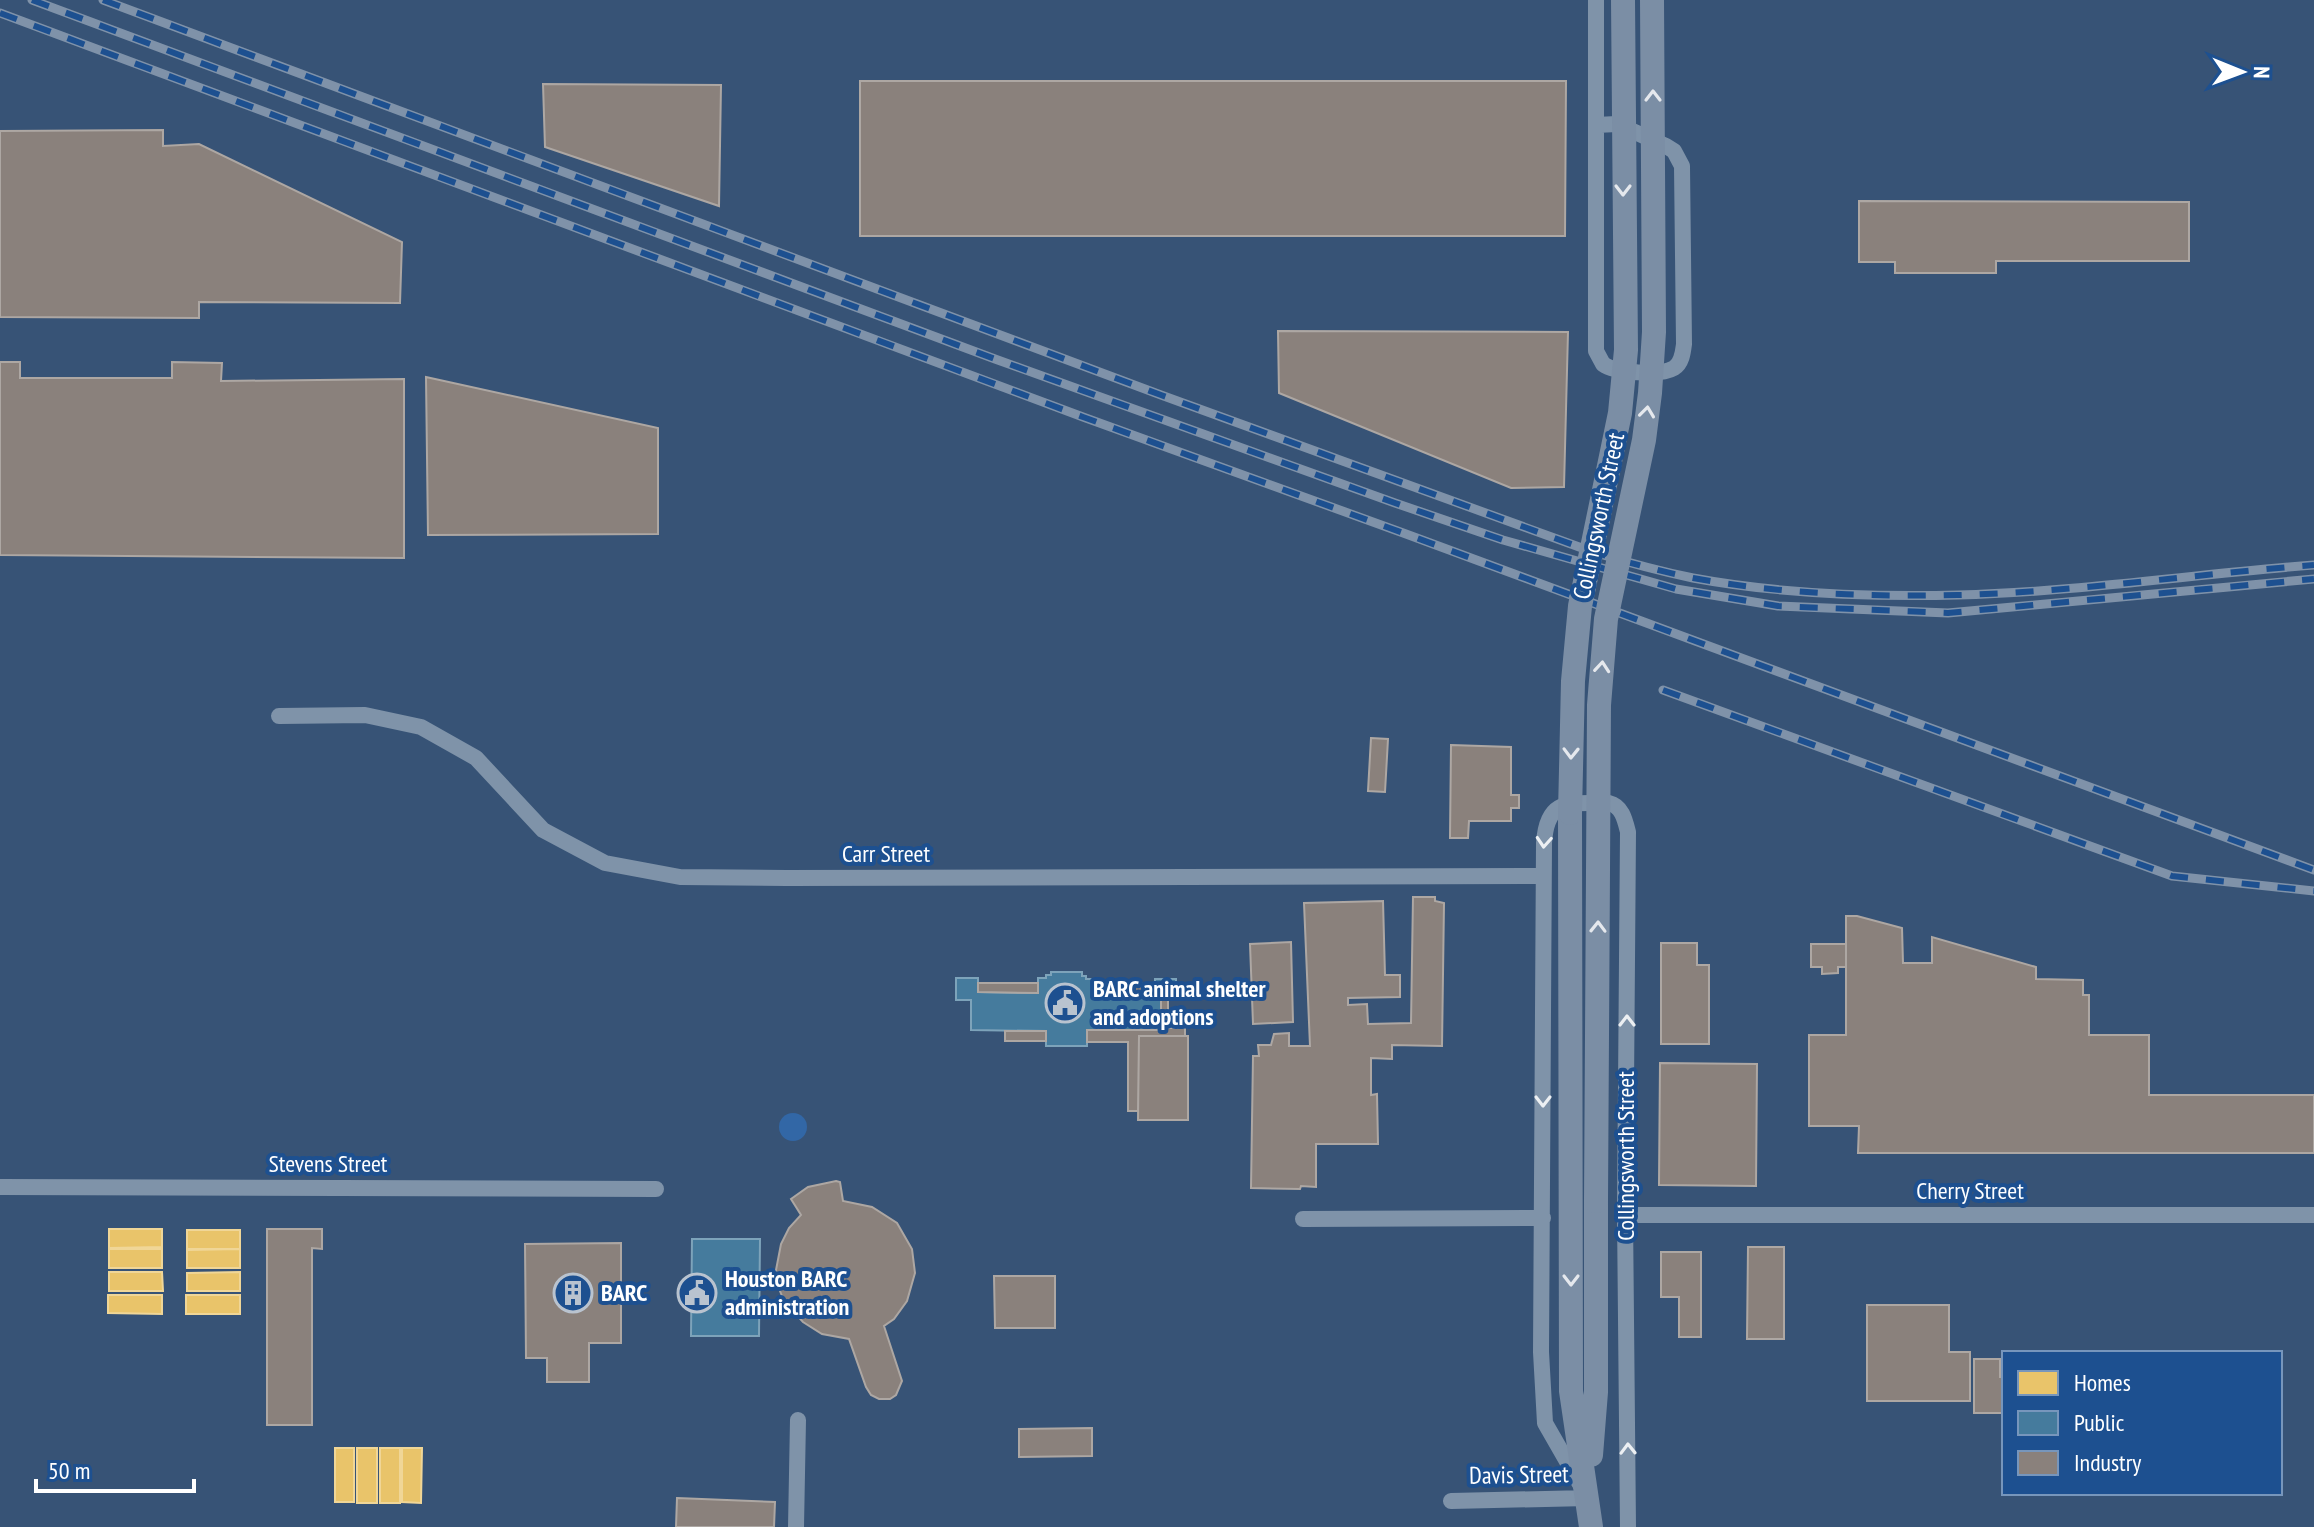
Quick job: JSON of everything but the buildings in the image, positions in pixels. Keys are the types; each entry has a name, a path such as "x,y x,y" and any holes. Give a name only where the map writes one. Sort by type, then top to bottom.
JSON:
{"main road":[{"name":"Collingsworth Street","path":"1591,1527 1571,1391 1570,813 1573,681 1580,606 1620,413 1626,350 1623,0"},
{"name":"Collingsworth Street","path":"1588,1498 1596,1392 1599,705 1606,619 1644,440 1653,348 1652,0"}],"street":[{"path":"1596,0 1596,125 1596,351 1603,364 1618,371 1673,370 1679,364 1684,344 1682,166 1674,151 1666,146 1617,124 1596,125"},
{"name":"Carr Street","path":"279,716 365,715 421,727 476,758 543,830 605,863 680,877 1543,876"},
{"name":"Collingsworth Street","path":"1588,1498 1545,1423 1541,1352 1543,876 1545,830 1552,812 1570,804 1609,803 1620,809 1628,832 1625,1215 1628,1527"},
{"name":"Stevens Street","path":"0,1187 656,1189"},
{"name":"Cherry Street","path":"1625,1215 2314,1215"},
{"path":"1303,1219 1543,1218"},
{"path":"796,1527 798,1420"},
{"name":"Davis Street","path":"1451,1501 1588,1498"}],"shaded area":[{"path":"793,1113 803,1117 807,1127 803,1137 793,1141 783,1137 779,1127 783,1117"}],"railway":[{"path":"32,0 995,359 1395,503 1503,540 1676,589 1778,606 1948,613 2314,579"},
{"path":"103,0 1161,395 1593,552 1655,569 1693,578 1791,591 1925,596 2047,590 2314,565"},
{"path":"0,13 1083,417 2314,870"},
{"path":"1663,690 2172,876 2314,891"}],"place":[{"name":"BARC animal shelter and adoptions","path":"1065,1003"},
{"name":"BARC","path":"573,1293"},
{"name":"Houston BARC administration","path":"697,1293"}]}
